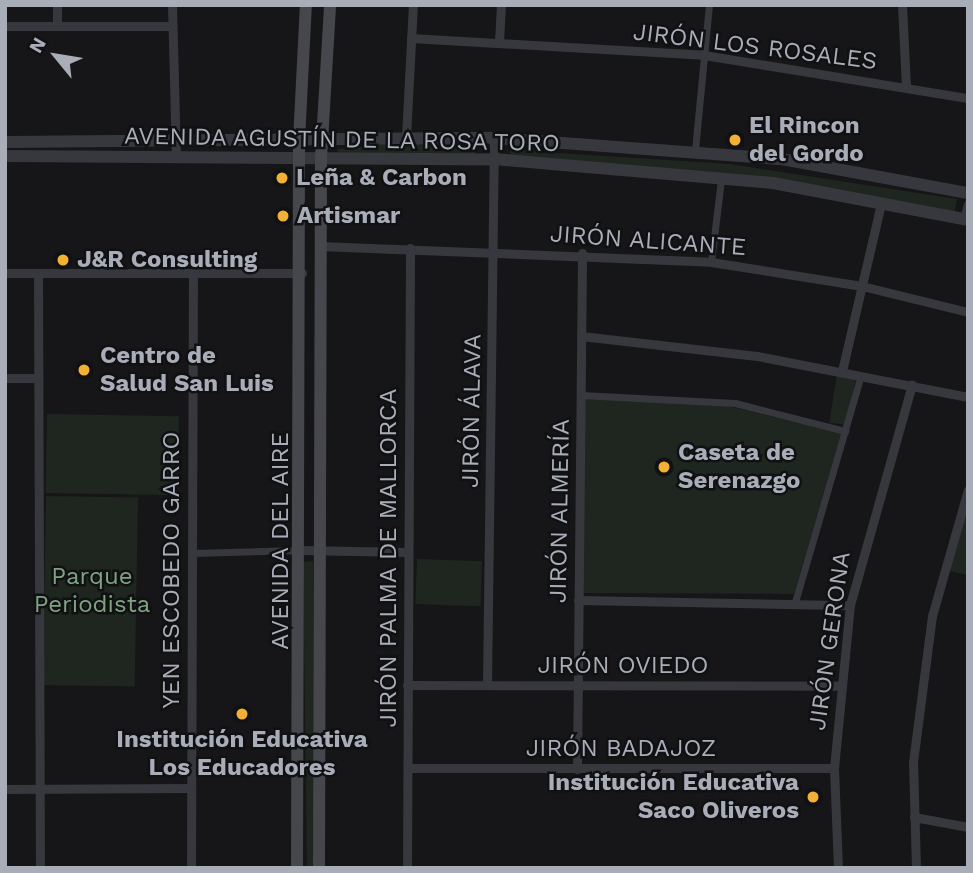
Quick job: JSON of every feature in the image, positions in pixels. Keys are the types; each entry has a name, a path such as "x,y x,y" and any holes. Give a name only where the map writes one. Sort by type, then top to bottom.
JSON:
{"main road":[{"name":"AVENIDA DEL AIRE","path":"297,868 302,550 299,141 306,5"},
{"name":"AVENIDA DEL AIRE","path":"318,868 322,550 321,164 330,5"}],"street":[{"path":"57,5 57,26"},
{"path":"172,5 176,149"},
{"path":"406,137 413,5"},
{"path":"499,42 501,5"},
{"path":"695,150 709,5"},
{"path":"902,5 906,86"},
{"path":"5,26 172,26"},
{"name":"JIRÓN LOS ROSALES","path":"411,38 704,55 968,98"},
{"name":"AVENIDA AGUSTÍN DE LA ROSA TORO","path":"5,156 322,140 494,138 695,150 782,159 968,193"},
{"name":"JIRÓN ÁLAVA","path":"488,685 494,138"},
{"name":"AVENIDA AGUSTÍN DE LA ROSA TORO","path":"5,142 176,149 299,159 321,164 494,159 721,179 966,219"},
{"path":"711,262 721,179"},
{"path":"842,371 881,204"},
{"path":"966,219 968,204"},
{"name":"JIRÓN ALICANTE","path":"320,246 582,253 711,262 862,286 968,312"},
{"name":"JIRÓN PALMA DE MALLORCA","path":"407,868 410,248"},
{"name":"JIRÓN ALMERÍA","path":"577,769 582,253"},
{"path":"5,273 302,273"},
{"path":"38,273 40,868"},
{"name":"YEN ESCOBEDO GARRO","path":"191,868 193,273"},
{"path":"581,336 842,371 968,397"},
{"path":"796,602 861,375"},
{"path":"5,378 38,378"},
{"name":"JIRÓN GERONA","path":"838,868 834,768 839,686 850,605 912,385"},
{"path":"580,395 735,403 845,431"},
{"path":"916,868 912,762 932,616 968,490"},
{"path":"192,554 302,550 408,552"},
{"path":"578,600 850,605"},
{"name":"JIRÓN OVIEDO","path":"407,685 839,686"},
{"name":"JIRÓN BADAJOZ","path":"408,768 834,768"},
{"path":"5,789 190,788"},
{"path":"914,817 968,827"}],"green space":[{"path":"407,143 475,145 475,155 338,153 337,149"},
{"path":"510,150 730,164 957,199 954,215 758,179 510,158"},
{"path":"837,374 856,377 848,425 829,422"},
{"path":"581,398 715,403 841,433 794,594 578,593"},
{"path":"47,414 179,416 178,495 46,493"},
{"name":"Parque Periodista","path":"46,496 138,498 135,687 43,685"},
{"path":"968,500 968,575 944,570"},
{"path":"417,559 482,561 480,606 415,604"},
{"path":"313,561 315,868 307,868 303,562"}],"place":[{"name":"El Rincon del Gordo","path":"735,140"},
{"name":"Leña & Carbon","path":"282,178"},
{"name":"Artismar","path":"283,216"},
{"name":"J&R Consulting","path":"63,260"},
{"name":"Centro de Salud San Luis","path":"84,370"},
{"name":"Caseta de Serenazgo","path":"664,467"},
{"name":"Institución Educativa Los Educadores","path":"242,714"},
{"name":"Institución Educativa Saco Oliveros","path":"813,797"}]}
